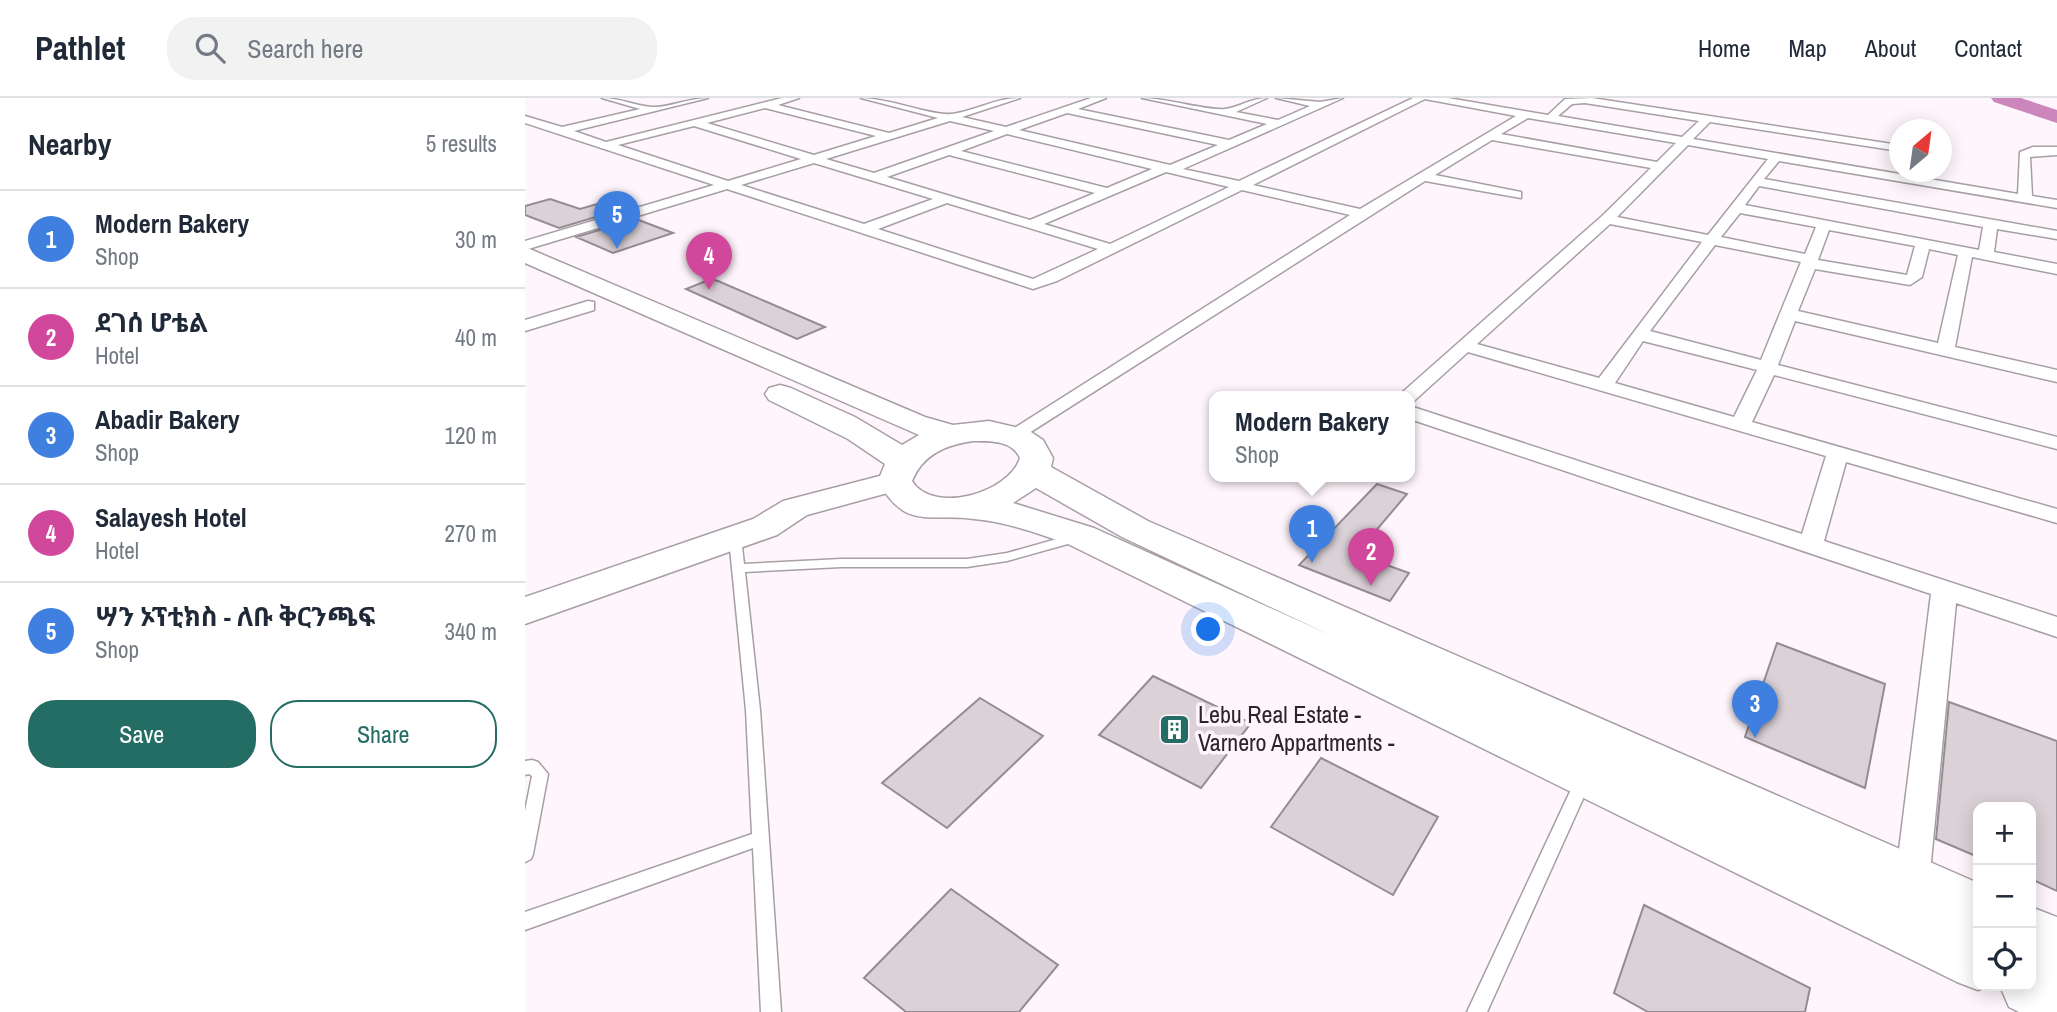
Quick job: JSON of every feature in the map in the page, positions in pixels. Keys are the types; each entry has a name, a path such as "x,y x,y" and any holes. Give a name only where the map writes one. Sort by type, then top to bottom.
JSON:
{"main road":[{"path":"525,254 883,410 953,435"},
{"path":"525,276 849,426 887,447 901,480 933,509 972,507 1027,516 1081,537 1973,959"},
{"path":"901,480 916,451 953,435 986,431 1135,529 1973,909"},
{"path":"972,507 999,499 1020,486 1023,454"},
{"path":"2036,936 2057,946"},
{"path":"2036,989 2057,999"}],"street":[{"path":"607,98 652,110"},
{"path":"561,131 703,98"},
{"path":"739,98 890,136"},
{"path":"606,145 794,98"},
{"path":"866,98 1362,214"},
{"path":"897,105 921,98"},
{"path":"525,246 1015,98"},
{"path":"871,178 1006,130 1066,105 1101,98"},
{"path":"1147,98 1278,123"},
{"path":"1224,113 1262,98"},
{"path":"1281,98 1321,105"},
{"path":"1030,225 1338,98"},
{"path":"525,119 730,183 1033,284 1051,278 1421,98"},
{"path":"1435,98 1685,142 1889,172"},
{"path":"1549,119 1569,101 1576,100 1889,146"},
{"path":"1117,120 1168,102"},
{"path":"1066,105 1117,120 1230,144"},
{"path":"1305,112 1331,116"},
{"path":"1023,454 1362,214 1525,115"},
{"path":"788,123 813,117"},
{"path":"1343,118 1369,123"},
{"path":"1414,391 1607,219 1707,119"},
{"path":"695,123 1109,248"},
{"path":"738,136 763,130"},
{"path":"1492,135 1660,166"},
{"path":"948,151 1108,192"},
{"path":"2025,198 2024,155 2057,151"},
{"path":"1605,384 1639,334 1776,156"},
{"path":"1424,177 1515,195"},
{"path":"1757,182 2057,235"},
{"path":"1951,182 2057,204"},
{"path":"864,229 943,200"},
{"path":"1737,208 2057,269"},
{"path":"1607,219 1910,280 1914,277 1923,244"},
{"path":"1986,255 1991,224"},
{"path":"1741,422 1768,367 1824,225"},
{"path":"1945,350 1966,252"},
{"path":"525,326 588,306"},
{"path":"1788,314 2057,376"},
{"path":"1639,334 2057,443"},
{"path":"1467,346 1741,422 2057,516"},
{"path":"1415,414 2057,627"},
{"path":"1811,545 1838,452"},
{"path":"525,611 746,545 804,523 901,480"},
{"path":"1912,882 1944,589"}],"lane":[{"path":"771,1012 746,545 841,563 967,563 1007,557 1081,537"},
{"path":"525,768 532,767 540,774 525,854"},
{"path":"1477,1012 1586,775"},
{"path":"525,920 761,838"}],"building":[{"path":"550,199 580,209 597,204 616,211 559,228 525,215 525,206"},
{"path":"636,219 673,233 613,253 576,237"},
{"path":"711,279 825,327 797,339 686,289"},
{"path":"1377,484 1407,494 1356,554 1409,573 1390,601 1299,565"},
{"path":"1777,643 1885,684 1865,788 1745,737"},
{"name":"Lebu Real Estate - Varnero Appartments -","path":"1153,676 1251,723 1201,788 1099,735"},
{"path":"980,698 1043,736 947,828 882,783"},
{"path":"1949,702 2057,741 2057,891 2036,881 2036,802 1973,802 1973,855 1936,839"},
{"path":"1321,758 1438,817 1393,895 1271,827"},
{"path":"951,889 1058,965 1019,1012 906,1012 864,978"},
{"path":"1644,905 1810,988 1805,1012 1648,1012 1614,993"}],"waterway":[{"path":"2001,98 2057,117"}],"place":[{"name":"ሣን ኦፕቲክስ - ለቡ ቅርንጫፍ","path":"617,249"},
{"name":"Salayesh Hotel","path":"709,290"},
{"name":"Modern Bakery","path":"1312,563"},
{"name":"ደገሰ ሆቴል","path":"1371,586"},
{"name":"Lebu Real Estate - Varnero Appartments -","path":"1175,729"},
{"name":"Abadir Bakery","path":"1755,738"}]}
